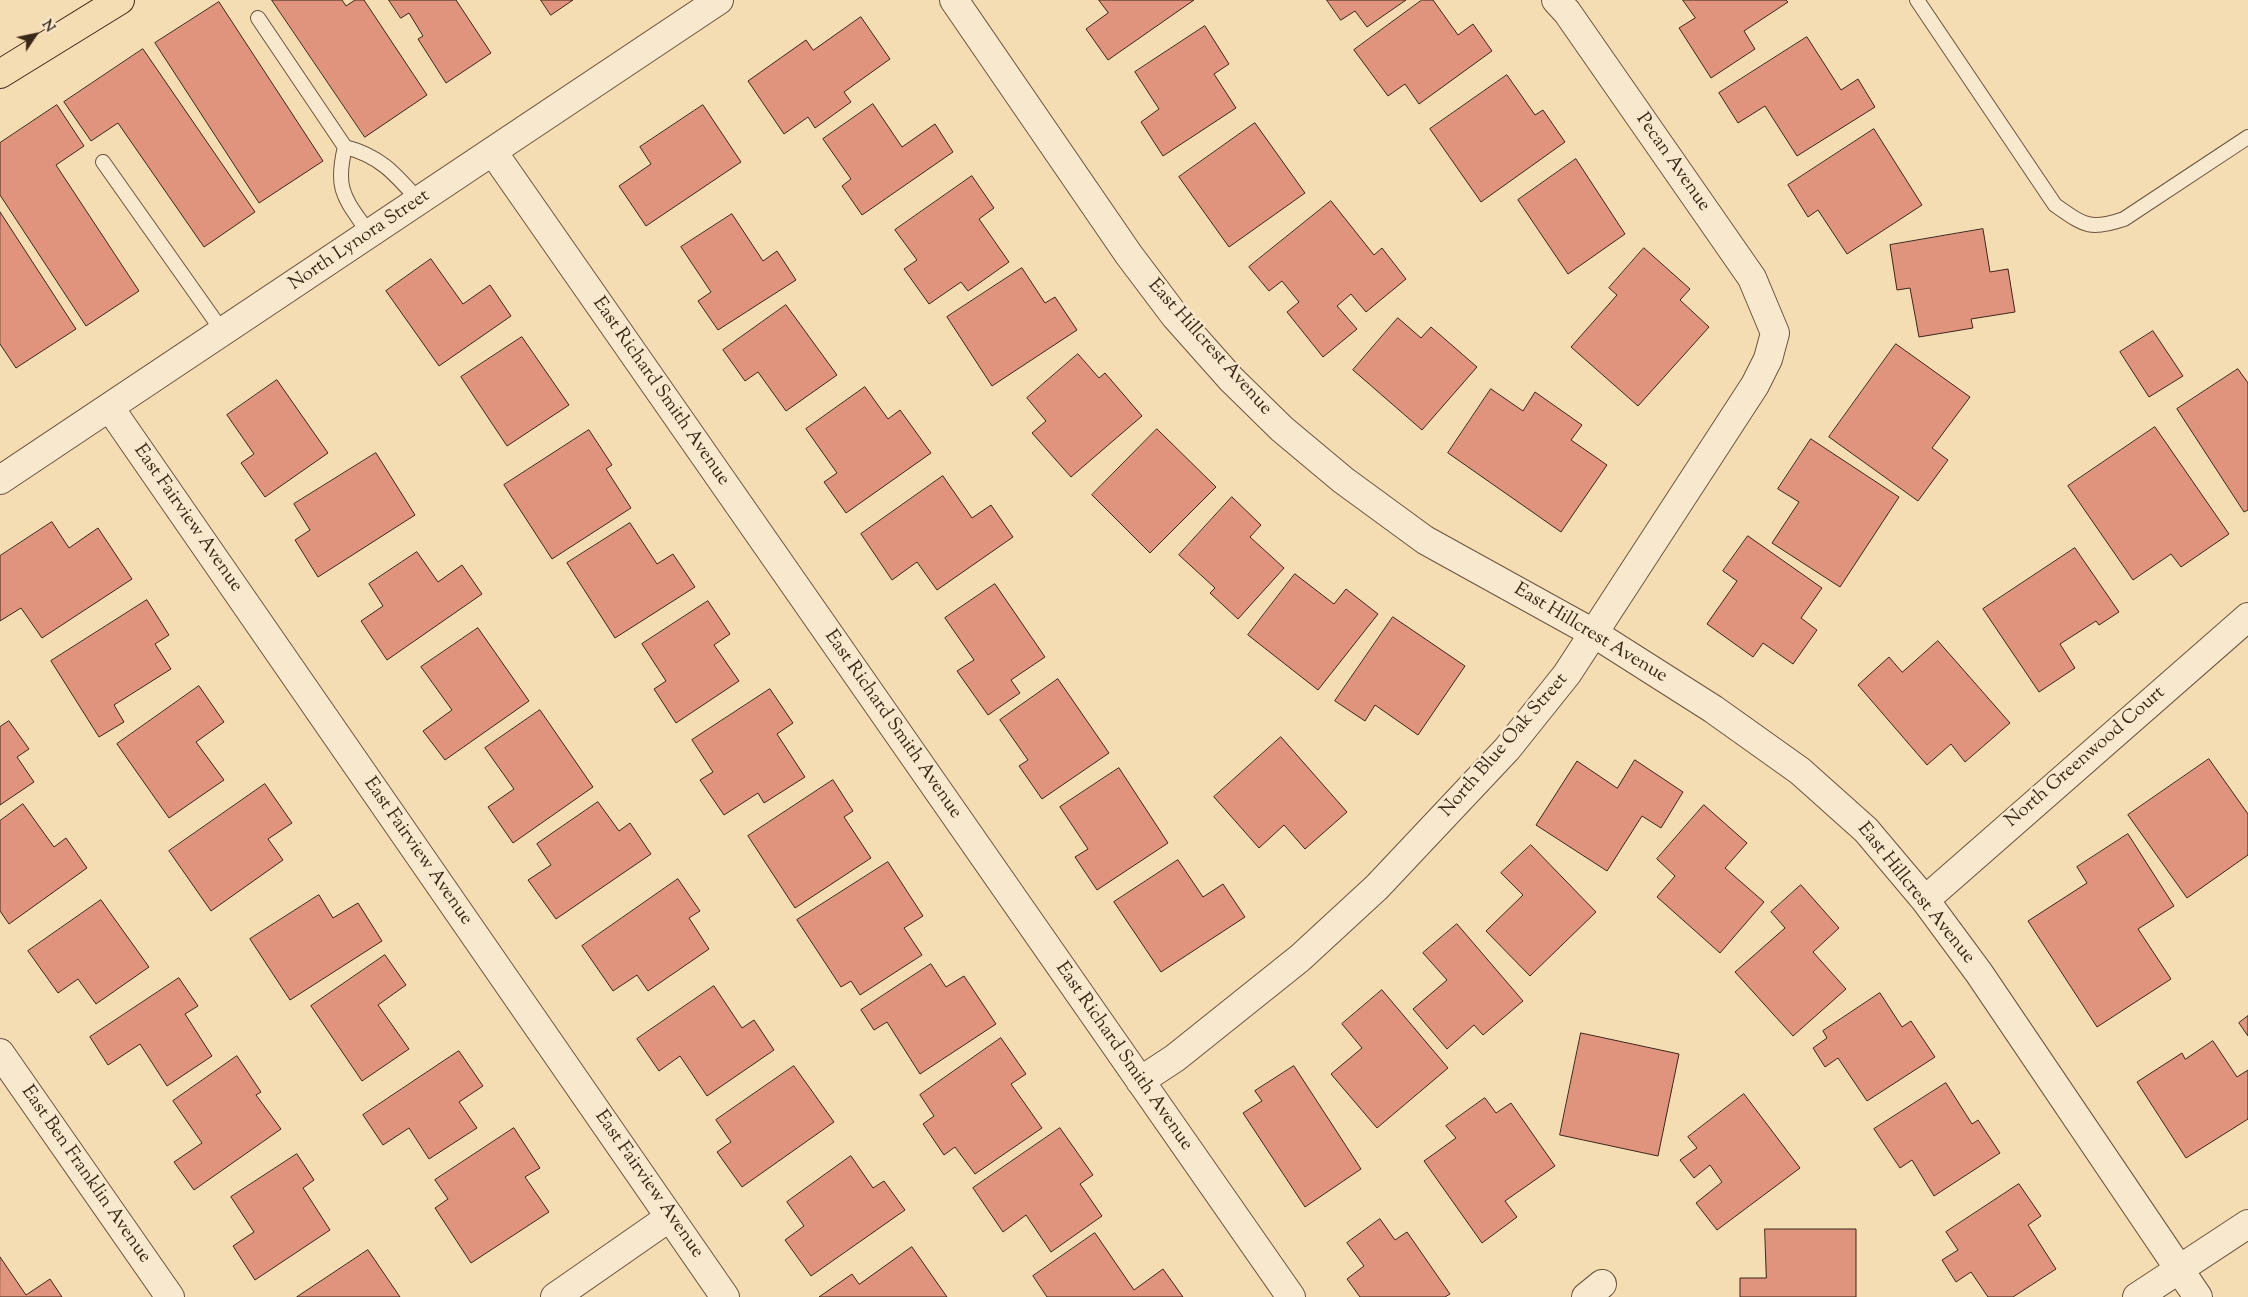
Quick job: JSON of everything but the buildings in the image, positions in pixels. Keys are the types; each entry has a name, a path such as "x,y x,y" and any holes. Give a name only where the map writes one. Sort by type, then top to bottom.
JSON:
{"highway":[{"path":"0,74 120,0"}],"street":[{"name":"North Lynora Street","path":"0,480 420,202 719,0"},
{"name":"East Hillcrest Avenue","path":"954,0 1129,255 1175,316 1231,379 1282,429 1343,480 1425,540 1595,634 1713,709 1800,771 1866,830 1925,900 1979,973 2198,1297"},
{"name":"Pecan Avenue","path":"1556,0 1568,12 1752,278 1775,333"},
{"name":"East Richard Smith Avenue","path":"493,152 1291,1297"},
{"name":"North Blue Oak Street","path":"1140,1081 1175,1058 1300,958 1377,887 1507,749 1568,674 1595,634 1755,385 1768,359 1775,333"},
{"name":"East Fairview Avenue","path":"110,408 725,1297"},
{"name":"North Greenwood Court","path":"1925,900 2248,617"},
{"name":"East Ben Franklin Avenue","path":"0,1053 170,1297"},
{"path":"555,1297 670,1217"},
{"path":"2137,1297 2248,1224"}],"lane":[{"path":"1917,0 2055,205 2084,225 2106,226 2124,220 2248,137"},
{"path":"258,18 345,147 363,151 388,166 420,202"},
{"path":"345,147 340,167 341,188 343,195 370,235"},
{"path":"103,162 223,332"}]}
